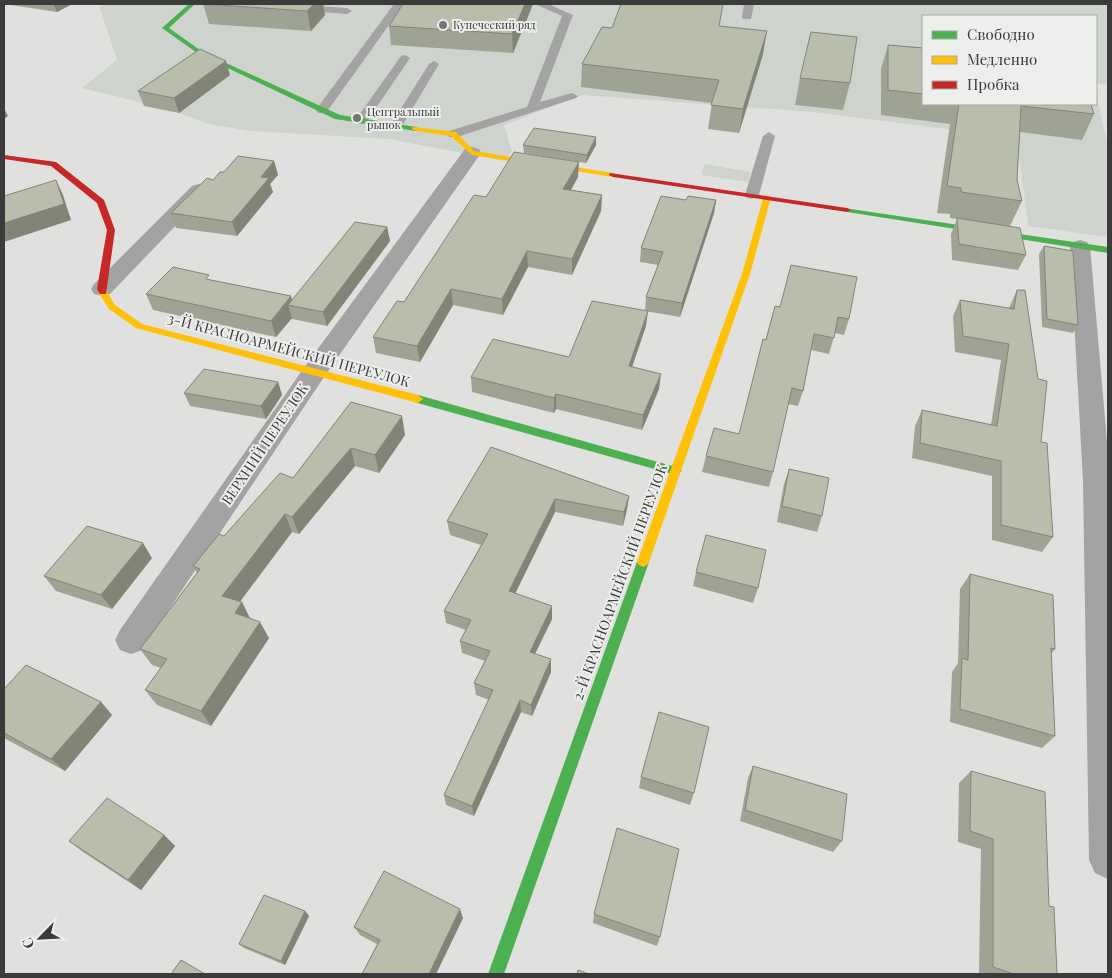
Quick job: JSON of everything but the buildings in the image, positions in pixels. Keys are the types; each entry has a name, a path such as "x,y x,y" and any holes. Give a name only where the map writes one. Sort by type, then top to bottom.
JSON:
{"street":[{"path":"192,4 165,28 202,54 338,118 453,134 472,153 1108,250"},
{"name":"ВЕРХНИЙ ПЕРЕУЛОК","path":"132,640 315,372 472,153"},
{"path":"4,157 53,164 101,202 111,230 102,289"},
{"path":"102,289 203,185"},
{"name":"2-Й КРАСНОАРМЕЙСКИЙ ПЕРЕУЛОК","path":"496,974 746,274 767,197"},
{"path":"1080,246 1103,482 1108,860"},
{"name":"3-Й КРАСНОАРМЕЙСКИЙ ПЕРЕУЛОК","path":"102,289 112,307 139,326 676,471"}],"lane":[{"path":"322,110 399,4"},
{"path":"532,108 568,15 545,4 540,4"},
{"path":"747,17 749,4"},
{"path":"290,8 347,11"},
{"path":"361,121 405,58"},
{"path":"396,126 434,64"},
{"path":"453,134 572,96"},
{"path":"752,195 769,136"}],"shaded area":[{"name":"Центральный рынок","path":"102,4 1108,4 1108,85 1097,83 1097,15 922,15 922,105 1097,105 1097,98 1108,146 1108,237 1028,226 1017,138 813,112 583,95 504,125 512,151 504,161 389,139 251,131 208,124 168,109 82,88 117,60 99,6"},
{"path":"705,164 751,172 748,182 701,175"}],"traffic: fast":[{"path":"192,4 165,28 202,54 338,117 416,129"},
{"path":"847,210 1108,250"},
{"path":"418,399 676,471"},
{"path":"496,974 643,562"}],"traffic: slow":[{"path":"416,129 453,134 472,153 613,175"},
{"path":"643,562 746,274 767,197"},
{"path":"103,292 112,307 139,326 418,399"}],"traffic: jam":[{"path":"4,157 53,164 101,202 111,230 103,292"},
{"path":"613,175 847,210"}],"place":[{"name":"Купеческий ряд","path":"443,25"},
{"name":"Центральный рынок","path":"357,118"}]}
